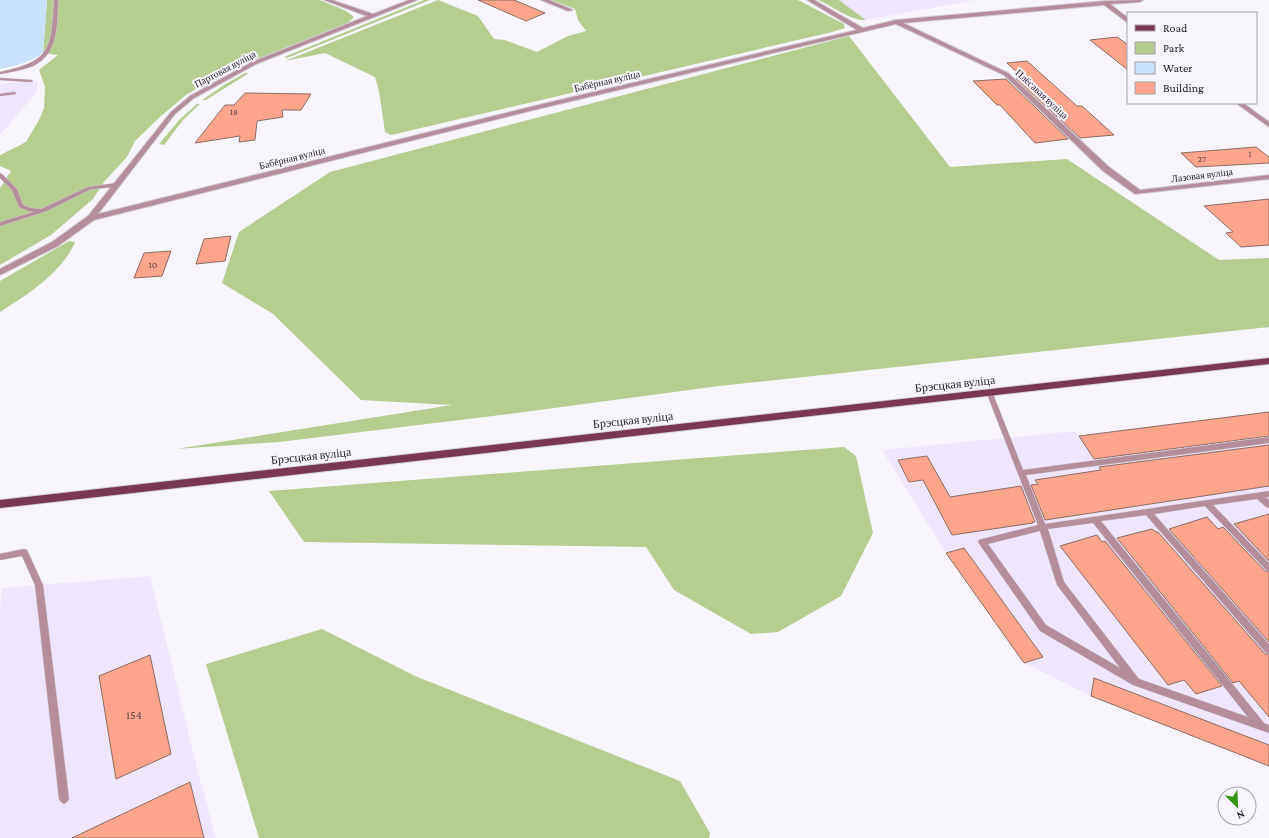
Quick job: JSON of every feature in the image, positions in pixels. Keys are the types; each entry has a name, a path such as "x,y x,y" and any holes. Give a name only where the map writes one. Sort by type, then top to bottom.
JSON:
{"main road":[{"name":"Брэсцкая вуліца","path":"0,504 990,394 1269,361"}],"street":[{"path":"327,0 372,16"},
{"name":"Партовая вуліца","path":"91,218 173,113 192,97 254,63 414,0"},
{"path":"544,0 570,10"},
{"path":"810,0 862,30"},
{"name":"Бабёрная вуліца","path":"91,218 534,108 896,22 1102,2 1140,0"},
{"path":"1102,2 1127,20"},
{"name":"Плёсавая вуліца","path":"896,22 1006,74 1106,169 1138,192"},
{"path":"1240,104 1269,125"},
{"name":"Лазовая вуліца","path":"1138,192 1269,177"},
{"path":"0,272 54,244 91,218"}],"lane":[{"path":"0,73 21,70 38,63 49,50 55,29 56,0"},
{"path":"0,79 31,81"},
{"path":"0,95 14,93"},
{"path":"0,175 14,188 21,206 30,210 45,210"},
{"path":"0,224 45,210 90,188 116,185"},
{"path":"990,394 1043,527 1060,584 1136,682"},
{"path":"1021,473 1269,440"},
{"path":"1265,728 1136,682 1043,628 982,542 1043,527 1269,494"},
{"path":"1258,495 1269,505"},
{"path":"1206,503 1269,568"},
{"path":"1148,512 1269,650"},
{"path":"1095,519 1265,728"},
{"path":"0,557 24,552 39,585 64,799"}],"shaded area":[{"path":"839,0 975,0 866,20"},
{"path":"38,81 36,93 0,135 0,84"},
{"path":"1269,412 1269,766 1091,696 1024,663 946,553 882,450 1076,431 1079,436"},
{"path":"150,576 199,776 216,838 0,838 0,611 2,588"}],"green space":[{"path":"47,0 320,0 346,11 354,17 347,24 220,75 186,95 135,141 127,157 104,182 93,199 51,235 0,265 0,188 11,171 0,166 0,155 26,142 39,120 44,108 45,87 39,70 58,55 43,53"},
{"path":"424,0 430,0 287,58 284,57"},
{"path":"438,0 478,16 494,39 505,40 537,52 568,36 586,31 578,20 575,9 551,0 798,0 844,24 845,28 391,135 385,132 379,91 375,77 325,53 285,61"},
{"path":"818,0 839,0 866,20 860,20 848,16"},
{"path":"849,36 950,167 1067,159 1219,260 1269,258 1269,327 719,386 509,414 279,442 176,449 452,405 361,400 273,314 222,283 239,232 330,172"},
{"path":"245,73 249,73 206,100 202,100 224,85"},
{"path":"197,104 200,104 183,120 164,145 159,144 179,120"},
{"path":"69,241 75,242 61,264 43,282 0,312 0,281"},
{"path":"844,447 856,456 873,533 841,596 778,632 751,634 674,590 646,547 304,542 269,491"},
{"path":"322,629 415,676 680,781 710,833 709,838 259,838 206,664"}],"water":[{"path":"0,0 47,0 43,53 23,63 0,69"}],"building":[{"path":"478,0 514,0 545,13 526,21"},
{"path":"1117,37 1127,44 1127,69 1090,40"},
{"path":"1027,61 1077,106 1082,106 1114,135 1080,138 1016,79 1023,78 1007,63"},
{"path":"1006,79 1068,139 1035,143 1000,105 997,105 973,81"},
{"path":"245,93 311,94 301,110 282,110 283,117 257,121 255,140 239,142 240,136 195,143 225,105 234,105"},
{"path":"1256,147 1269,157 1269,163 1196,167 1181,153"},
{"path":"1269,199 1269,245 1241,247 1226,233 1233,232 1204,206"},
{"path":"231,236 225,261 196,264 204,239"},
{"path":"171,251 162,276 134,278 144,253"},
{"path":"1269,412 1269,436 1094,459 1079,436"},
{"path":"1269,445 1269,486 1045,520 1031,485 1038,484 1035,480 1101,470 1099,467"},
{"path":"927,456 950,497 1021,486 1035,522 952,535 923,480 909,482 898,460"},
{"path":"1269,514 1269,561 1234,524"},
{"path":"1207,517 1218,529 1223,527 1265,571 1269,572 1269,642 1169,529"},
{"path":"1152,529 1158,532 1265,654 1269,655 1269,717 1239,681 1233,683 1117,538"},
{"path":"1097,535 1102,542 1105,541 1222,686 1196,694 1184,680 1168,685 1060,546"},
{"path":"964,548 1043,657 1024,663 946,553"},
{"path":"150,655 171,754 116,779 99,676"},
{"path":"1094,678 1269,745 1269,766 1091,696"},
{"path":"190,782 204,838 72,838"}]}
